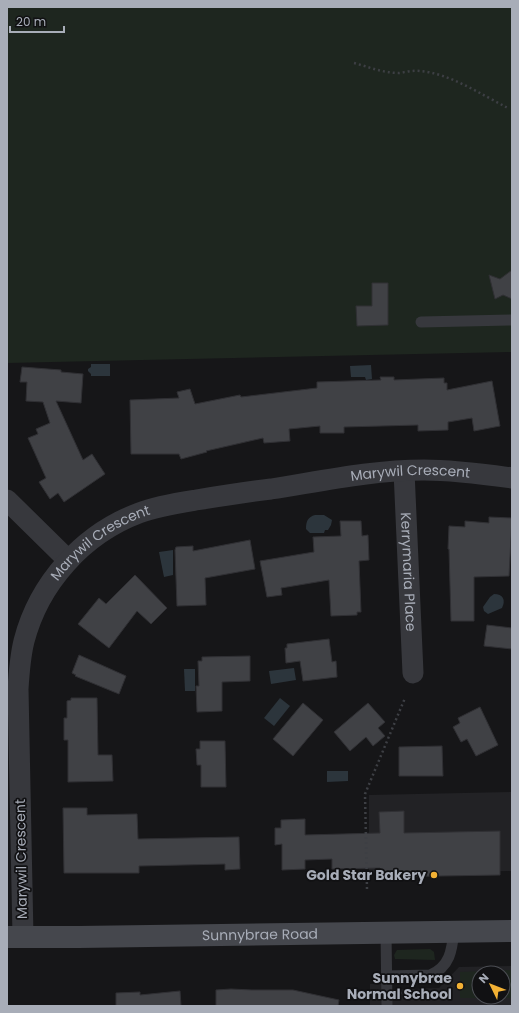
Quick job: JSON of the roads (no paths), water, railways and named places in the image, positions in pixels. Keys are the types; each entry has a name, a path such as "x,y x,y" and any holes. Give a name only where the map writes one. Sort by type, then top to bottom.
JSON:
{"main road":[{"name":"Sunnybrae Road","path":"15,937 512,931"}],"street":[{"name":"Marywil Crescent","path":"15,937 18,689 20,661 27,631 38,603 46,589 68,560 86,544 122,520 140,512 177,503 363,474 423,470 512,478"},
{"name":"Kerrymaria Place","path":"404,471 413,672"},
{"path":"7,500 68,560"}],"lane":[{"path":"421,322 512,320"},
{"path":"386,976 430,975 435,973 449,958 452,949 454,931"},
{"path":"386,932 387,1006"}],"place":[{"name":"Gold Star Bakery","path":"434,875"},
{"name":"Sunnybrae Normal School","path":"460,986"}]}
